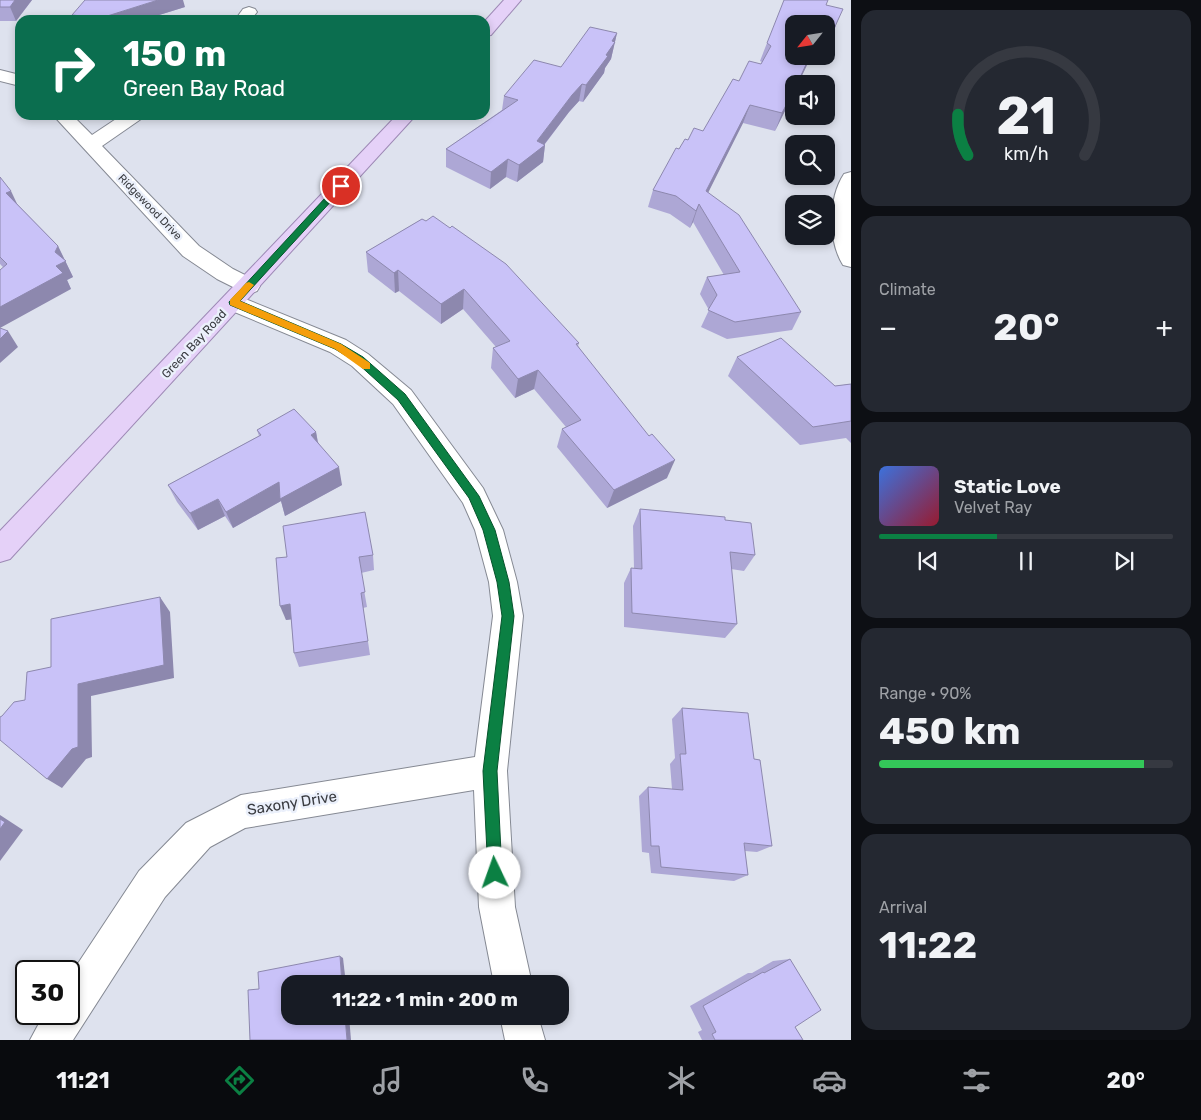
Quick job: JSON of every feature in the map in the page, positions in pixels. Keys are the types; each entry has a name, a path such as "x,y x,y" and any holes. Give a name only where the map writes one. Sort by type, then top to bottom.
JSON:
{"main road":[{"path":"490,26 514,0"},
{"name":"Green Bay Road","path":"0,550 402,120"}],"street":[{"path":"0,75 15,80"},
{"name":"Ridgewood Drive","path":"67,120 191,251 225,274 241,294 338,346 360,360 402,397 474,496 489,530 503,582 508,616 490,771 497,907 511,975"},
{"path":"90,145 127,120"},
{"path":"851,178 842,224 851,260"},
{"name":"Saxony Drive","path":"80,995 152,884 198,836 215,826 241,812 490,771"},
{"name":"Saxony Drive","path":"50,1040 60,1025"},
{"path":"521,1025 525,1040"}],"building":[{"path":"0,0 15,0 10,7 0,7"},
{"path":"85,0 158,0 110,15 72,15"},
{"path":"784,0 828,0 826,5 843,9 835,26 835,15 785,15 785,65 806,65 801,75 785,75 785,107 782,113 750,105 706,191 739,215 801,312 735,322 708,310 717,295 707,277 740,272 699,204 696,211 676,196 653,190 676,148 679,149 685,139 688,140 694,128 703,131 733,79 739,81 749,61 761,64 771,46 767,43"},
{"path":"590,27 617,33 612,41 615,42 606,55 608,56 586,85 582,84 572,95 537,141 545,145 519,165 508,159 491,172 446,149 518,100 504,96 534,60 561,67"},
{"path":"0,177 11,191 6,193 58,246 55,252 66,261 56,266 63,273 0,307 0,270 7,264 0,257"},
{"path":"433,216 450,228 452,226 506,264 579,343 576,344 649,436 652,434 675,460 614,490 562,429 581,420 538,370 518,379 493,348 510,341 464,289 441,304 398,270 394,273 366,252 422,219 426,221"},
{"path":"0,328 8,331 0,339"},
{"path":"781,338 835,386 851,384 851,421 813,427 737,357"},
{"path":"294,409 316,432 311,435 339,467 280,499 279,482 226,512 218,499 190,513 168,485 261,435 257,430"},
{"path":"640,509 725,517 725,520 751,523 755,555 730,552 737,624 632,613 631,568 642,569"},
{"path":"365,512 373,555 359,557 365,592 361,593 368,641 294,653 290,604 280,606 276,558 287,557 283,526"},
{"path":"160,597 164,665 78,684 78,747 72,749 47,779 0,740 0,717 14,702 25,700 27,672 51,667 51,619"},
{"path":"682,708 748,713 754,759 760,760 772,846 744,843 748,875 661,867 659,846 651,846 648,787 683,790 680,754 686,754"},
{"path":"0,819 5,822 0,829"},
{"path":"340,956 341,975 281,975 281,1025 346,1025 347,1040 250,1040 248,990 259,989 258,972"},
{"path":"790,959 821,1010 795,1027 803,1040 715,1040 712,1034 716,1032 703,1006"}],"slow traffic":[{"path":"249,285 233,302 338,346 367,366"}],"route":[{"path":"341,186 233,302 338,346 360,360 402,397 474,496 489,530 503,582 508,616 490,771 495,873"}]}
